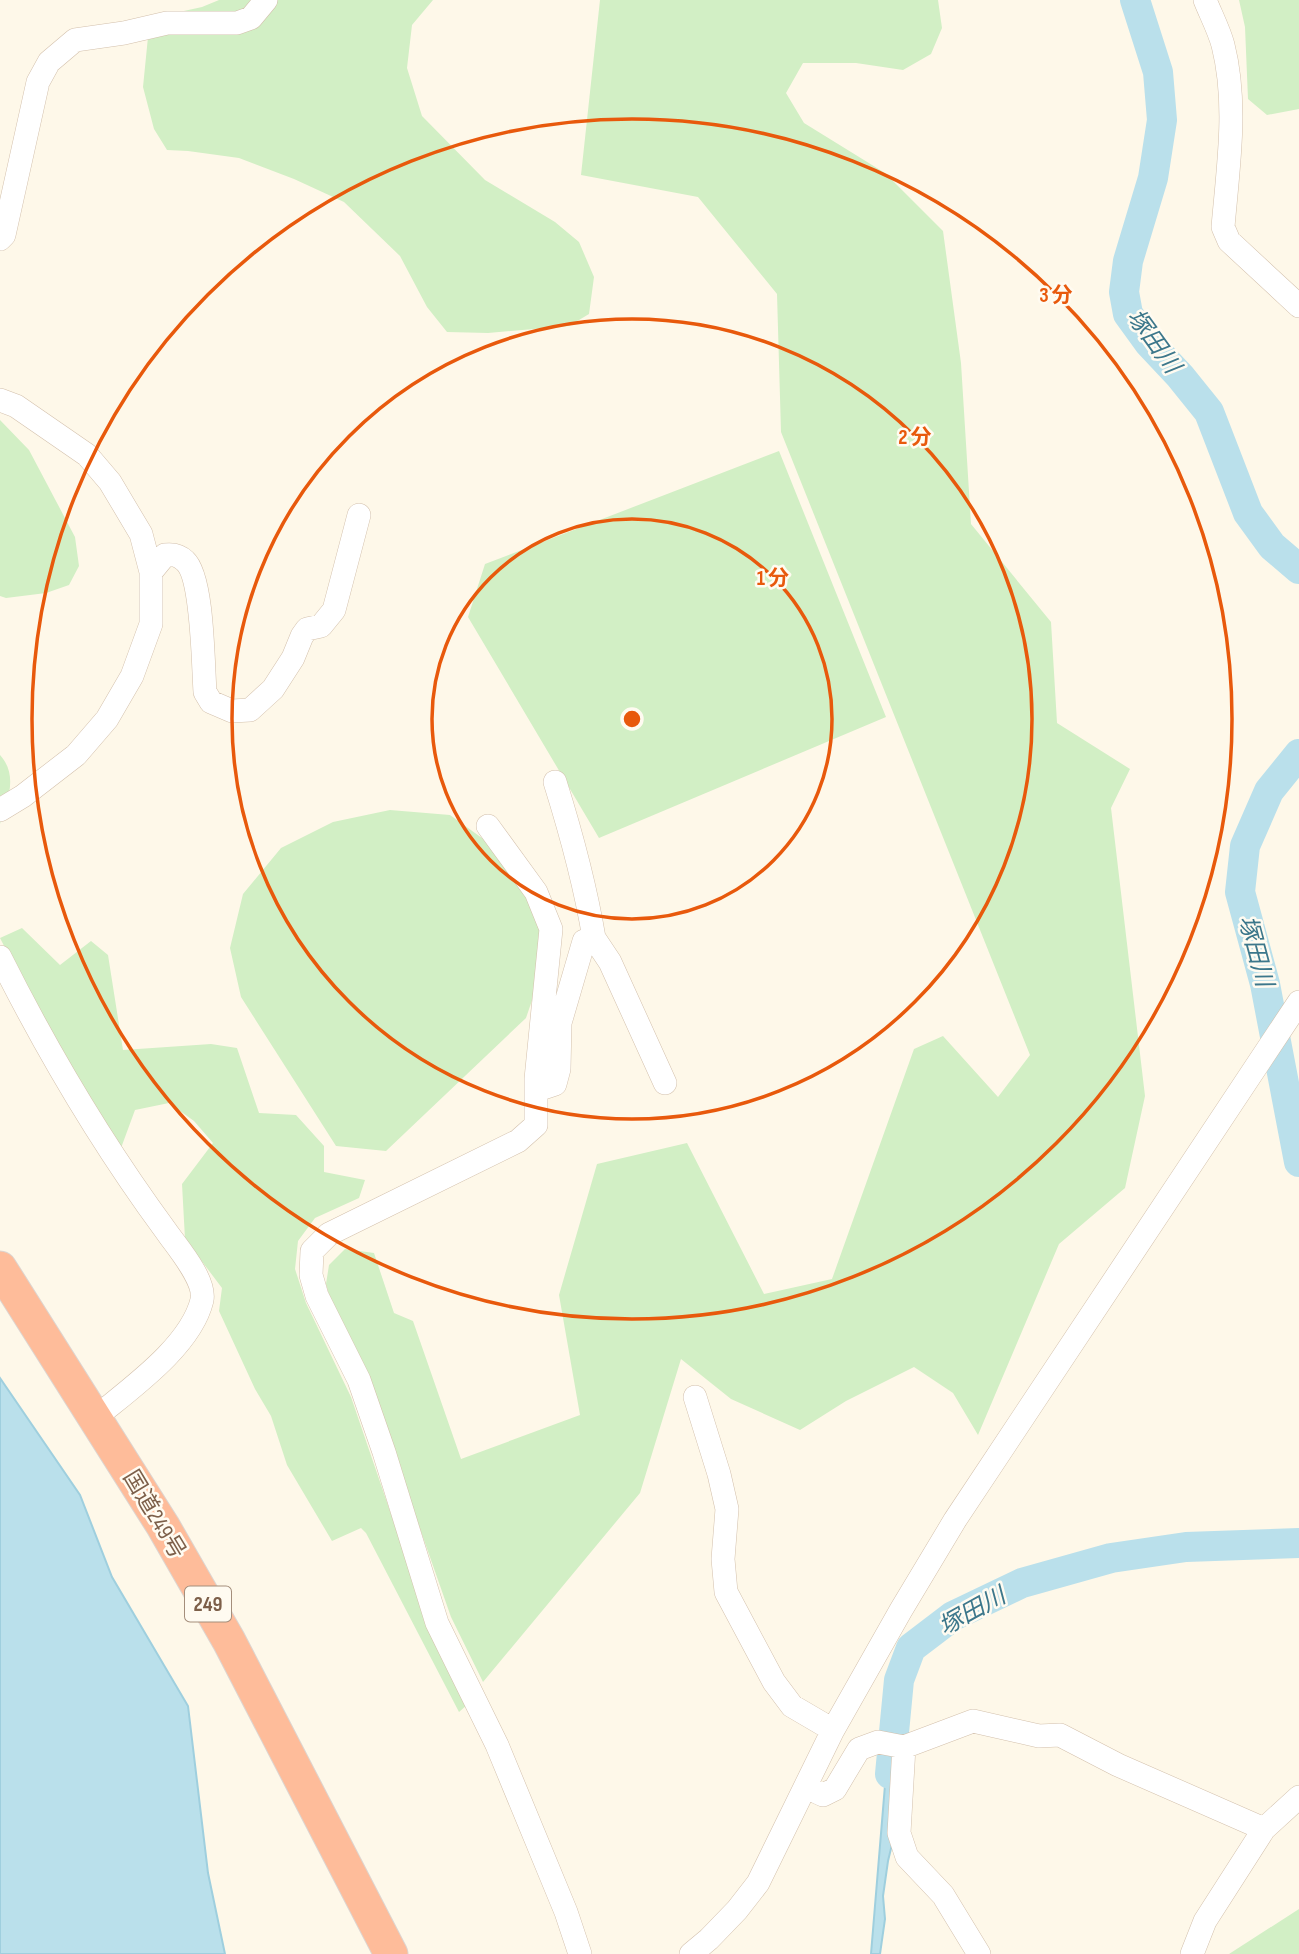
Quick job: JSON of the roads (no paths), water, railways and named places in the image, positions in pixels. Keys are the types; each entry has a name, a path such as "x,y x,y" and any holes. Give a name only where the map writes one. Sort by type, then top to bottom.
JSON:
{"highway":[{"name":"国道249号","path":"0,1268 163,1525 229,1641 391,1954"}],"street":[{"path":"0,239 4,234 38,82 49,62 75,40 167,23 237,23 251,18 266,0"},
{"path":"1205,0 1223,45 1229,89 1231,120 1223,227 1229,241 1299,306"},
{"path":"0,400 16,406 87,455 110,482 141,534 151,572 152,624 132,676 107,719 76,755 23,796 0,810"},
{"path":"151,572 165,555 175,554 187,562 199,594 205,692 211,702 232,711 250,710 273,690 307,629 321,626 334,610 359,515"},
{"path":"555,782 578,862 594,938 610,962 665,1083"},
{"path":"488,826 536,892 551,929 536,1079 536,1125 518,1141 329,1234 312,1251 311,1275 317,1296 359,1380 437,1623 496,1745 566,1912 580,1954"},
{"path":"536,1079 547,1087 555,1084 559,1069 560,1023 584,941 594,938"},
{"path":"0,957 66,1082 125,1176 196,1272 202,1298 180,1343 96,1417"},
{"path":"691,1954 737,1910 758,1883 833,1730 955,1520 1296,1008"},
{"path":"695,1397 727,1509 723,1559 726,1592 774,1682 792,1706 833,1730"},
{"path":"806,1787 823,1795 835,1789 859,1749 893,1745 973,1721 1039,1736 1060,1735 1118,1765 1264,1829"},
{"path":"893,1745 899,1833 906,1857 943,1895 979,1954"},
{"path":"1192,1954 1205,1921 1264,1829 1299,1797"}],"water":[{"path":"0,1378 80,1495 112,1577 188,1706 208,1873 225,1954 0,1954"},
{"path":"888,1749 896,1750 894,1836 883,1896 885,1919 880,1954 871,1954"}],"waterway":[{"name":"塚田川","path":"1135,0 1158,72 1162,120 1153,178 1128,261 1124,292 1128,314 1149,343 1209,412 1248,513 1272,546 1299,569"},
{"name":"塚田川","path":"1299,754 1269,791 1245,846 1240,892 1265,984 1299,1162"},
{"name":"塚田川","path":"890,1774 899,1680 911,1648 953,1616 1022,1583 1111,1558 1186,1547 1299,1543"}]}
